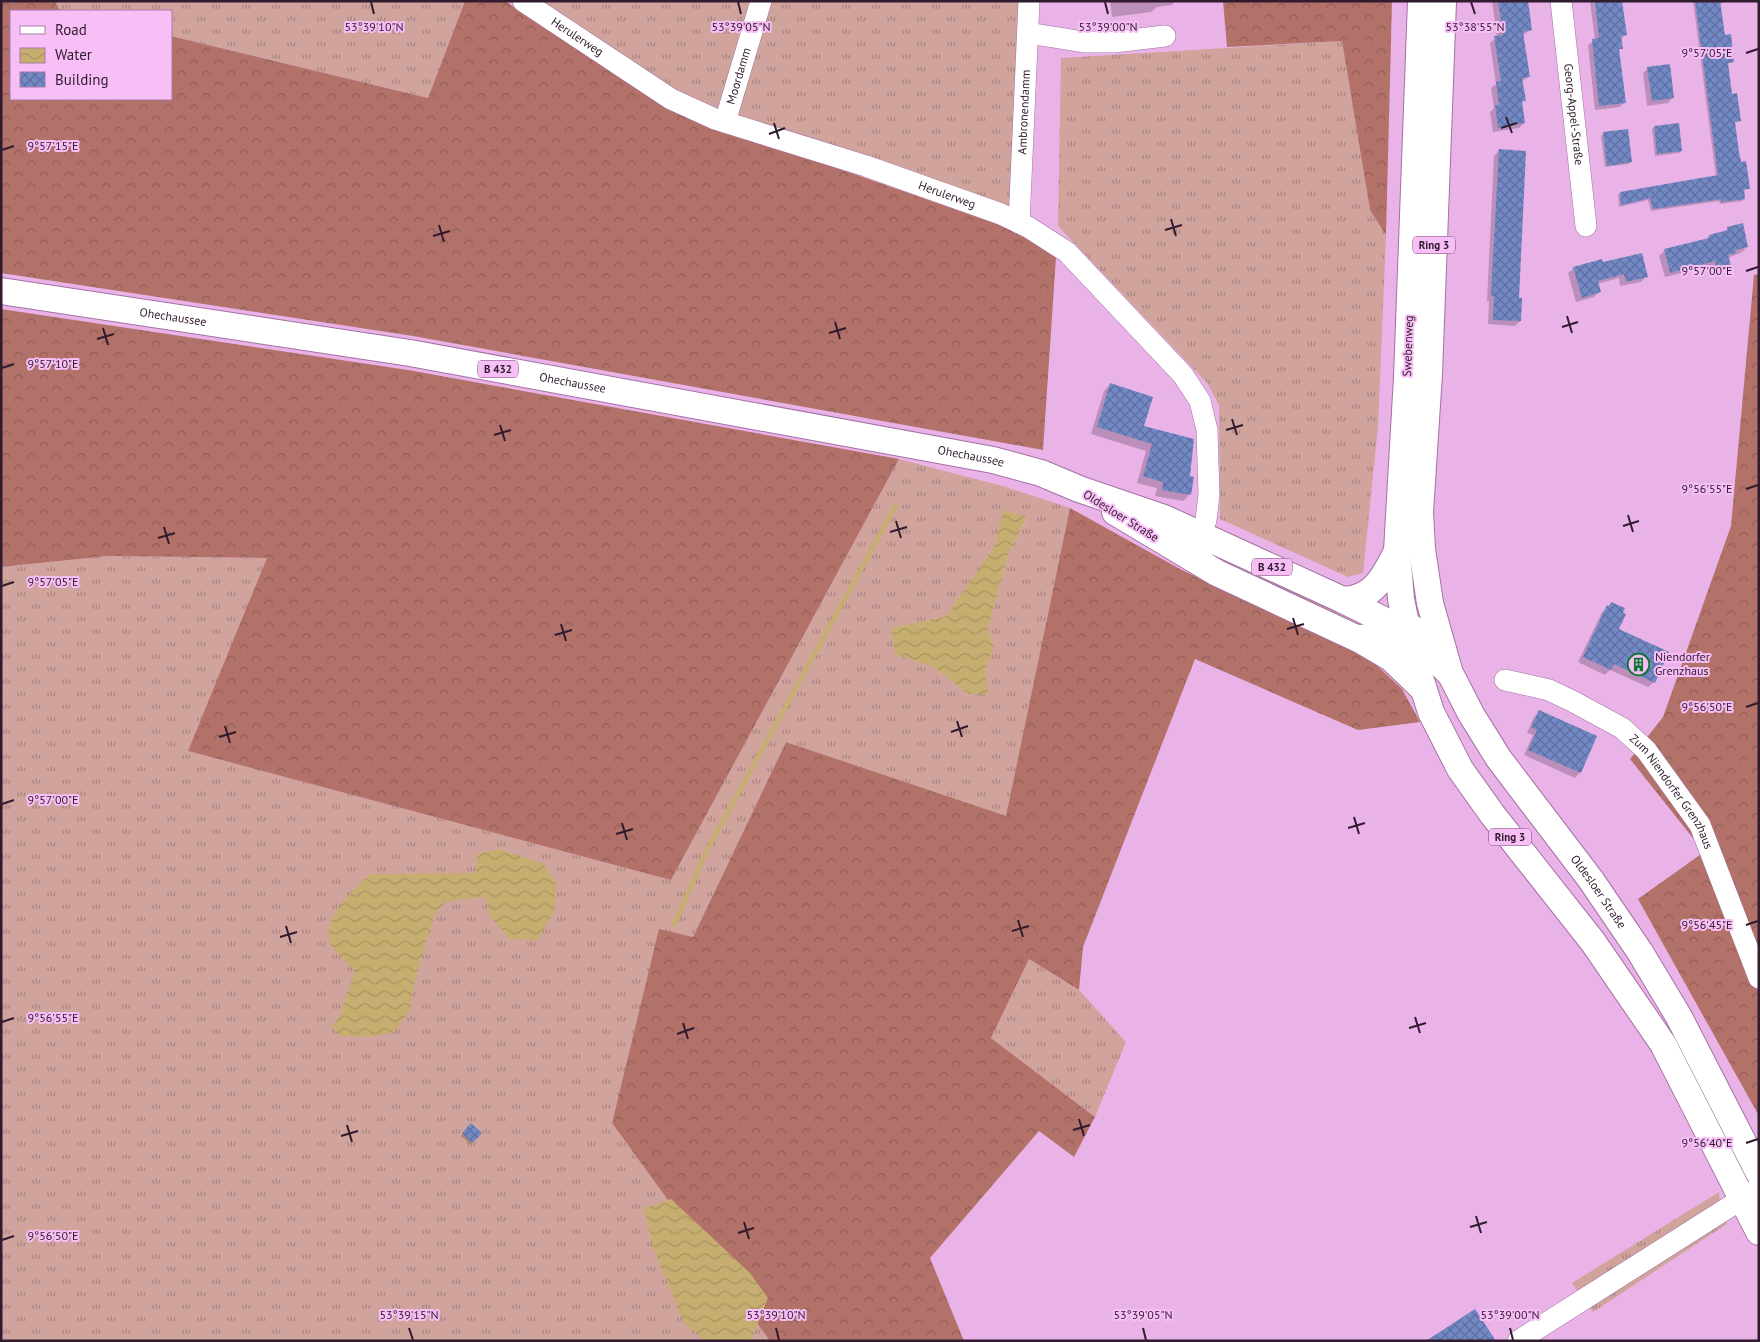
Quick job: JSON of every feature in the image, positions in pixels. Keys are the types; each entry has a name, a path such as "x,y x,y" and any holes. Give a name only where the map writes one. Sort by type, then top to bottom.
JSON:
{"main road":[{"name":"Swebenweg","path":"1421,1 1407,377 1397,551 1406,631 1423,688"},
{"name":"Swebenweg","path":"1443,1 1429,374 1420,512 1422,549 1430,603 1451,675"},
{"name":"Ohechaussee","path":"1,291 410,353 904,444 1041,473 1079,490"},
{"name":"Oldesloer Straße","path":"1079,490 1216,574 1356,638 1380,638 1406,631 1421,620 1430,603"},
{"name":"Oldesloer Straße","path":"1079,490 1164,518 1406,631 1451,675 1471,714 1499,759 1591,880 1640,952 1679,1017 1759,1173"},
{"path":"1343,600 1359,598 1375,588 1383,579 1397,551"},
{"name":"B 432","path":"1356,638 1391,658 1423,688"},
{"name":"Ring 3","path":"1423,688 1445,742 1473,789 1593,942 1663,1044 1750,1193 1759,1232"}],"street":[{"name":"Herulerweg","path":"523,1 671,99 725,122 866,166 1001,214 1048,238 1083,266 1170,359 1195,390 1204,411 1207,440 1208,506 1200,534"},
{"name":"Moordamm","path":"725,122 761,1"},
{"name":"Ambronendamm","path":"1020,223 1029,1"},
{"name":"Georg-Appel-Straße","path":"1561,1 1586,226"},
{"path":"1028,34 1084,42 1114,42 1165,36"},
{"path":"1163,542 1183,543 1200,534 1204,552 1216,574"},
{"name":"Zum Niendorfer Grenzhaus","path":"1505,680 1549,690 1572,701 1622,728 1646,750 1700,825 1759,978"},
{"path":"1518,1341 1750,1193"}],"green space":[{"path":"1,1 55,1 59,9 64,10 10,10 10,100 172,100 172,36 428,98 465,1 505,1 651,98 713,125 1009,228 1056,257 1043,450 413,336 1,273"},
{"path":"55,1 465,1 428,98 172,36 172,10 59,9"},
{"path":"541,1 1019,1 1012,209 737,118 654,79"},
{"path":"1223,1 1392,1 1386,235 1370,210 1342,41 1227,47"},
{"path":"1342,41 1370,210 1386,235 1378,427 1363,573 1348,577 1220,519 1219,405 1207,383 1058,226 1061,58"},
{"path":"1759,274 1759,1116 1638,899 1704,852 1630,759 1663,717 1731,526 1754,275"},
{"path":"1,309 408,370 899,459 671,880 188,751 267,558 108,556 1,567"},
{"path":"899,459 1006,487 1070,508 1006,817 786,742 693,937 659,930 612,1123 770,1341 1,1341 1,567 108,556 268,558 188,751 671,880","holes":["1003,510 1027,518 1009,553 988,629 994,647 985,670 968,694 935,668 896,654 891,628 946,616 994,546"]},
{"path":"1070,508 1180,569 1370,659 1402,689 1420,722 1358,730 1195,659 1083,947 1079,990 1029,959 991,1038 1095,1117 1074,1157 1039,1131 930,1258 964,1341 770,1341 612,1123 659,929 693,937 786,742 1006,816"},
{"path":"1212,553 1371,622 1374,630 1291,593 1242,576"},
{"path":"1029,959 1079,990 1126,1042 1095,1117 991,1038"},
{"path":"1719,1192 1720,1201 1580,1295 1572,1283"},
{"path":"1723,1217 1727,1224 1593,1312 1586,1303"}],"water":[{"path":"1003,510 1027,517 1009,553 988,629 994,647 985,670 988,694 968,694 935,668 895,654 891,628 946,616 994,546"},
{"path":"499,849 544,864 556,883 555,909 538,940 509,939 490,916 486,897 447,901 435,913 415,980 410,1011 394,1032 368,1037 341,1036 332,1027 340,1015 355,971 333,948 329,938 329,928 339,907 347,897 370,874 476,873 477,854"},
{"path":"671,1199 750,1273 768,1298 751,1341 705,1341 684,1323 654,1250 644,1208"}],"building":[{"path":"1498,1 1528,1 1532,30 1523,32 1530,77 1522,78 1526,101 1522,101 1525,123 1498,128 1495,105 1499,105 1496,82 1501,81 1494,36 1503,35"},
{"path":"1595,1 1622,1 1627,35 1621,36 1623,49 1619,49 1626,103 1599,106 1592,39 1599,38"},
{"path":"1695,1 1720,1 1725,35 1731,34 1734,62 1728,63 1732,94 1737,93 1741,121 1735,122 1741,162 1746,161 1750,189 1744,189 1745,199 1721,202 1721,199 1653,209 1650,198 1621,205 1620,192 1718,175"},
{"path":"1670,64 1674,98 1652,101 1647,67"},
{"path":"1679,123 1682,151 1657,154 1654,126"},
{"path":"1628,129 1632,162 1607,166 1603,132"},
{"path":"1499,149 1526,151 1519,298 1522,298 1521,321 1493,320 1494,296 1491,296"},
{"path":"1743,223 1748,247 1735,250 1736,253 1728,255 1731,266 1717,270 1715,261 1670,273 1664,249 1709,238 1709,235 1728,230 1727,227"},
{"path":"1642,253 1648,277 1626,282 1624,274 1598,281 1601,292 1582,298 1573,267 1602,259 1603,262"},
{"path":"1110,383 1153,397 1144,426 1194,439 1190,476 1194,477 1191,495 1162,490 1163,482 1143,476 1152,444 1097,427"},
{"path":"1611,602 1625,608 1623,613 1626,614 1619,629 1669,652 1655,683 1614,664 1611,670 1583,657 1607,605 1609,606"},
{"path":"1539,710 1597,736 1581,773 1528,750 1537,730 1531,727"},
{"path":"471,1123 482,1133 473,1143 462,1133"},
{"path":"1475,1309 1496,1341 1426,1341"}],"waterway":[{"path":"674,925 705,854 896,505"}],"place":[{"name":"Niendorfer Grenzhaus","path":"1639,664"}]}
